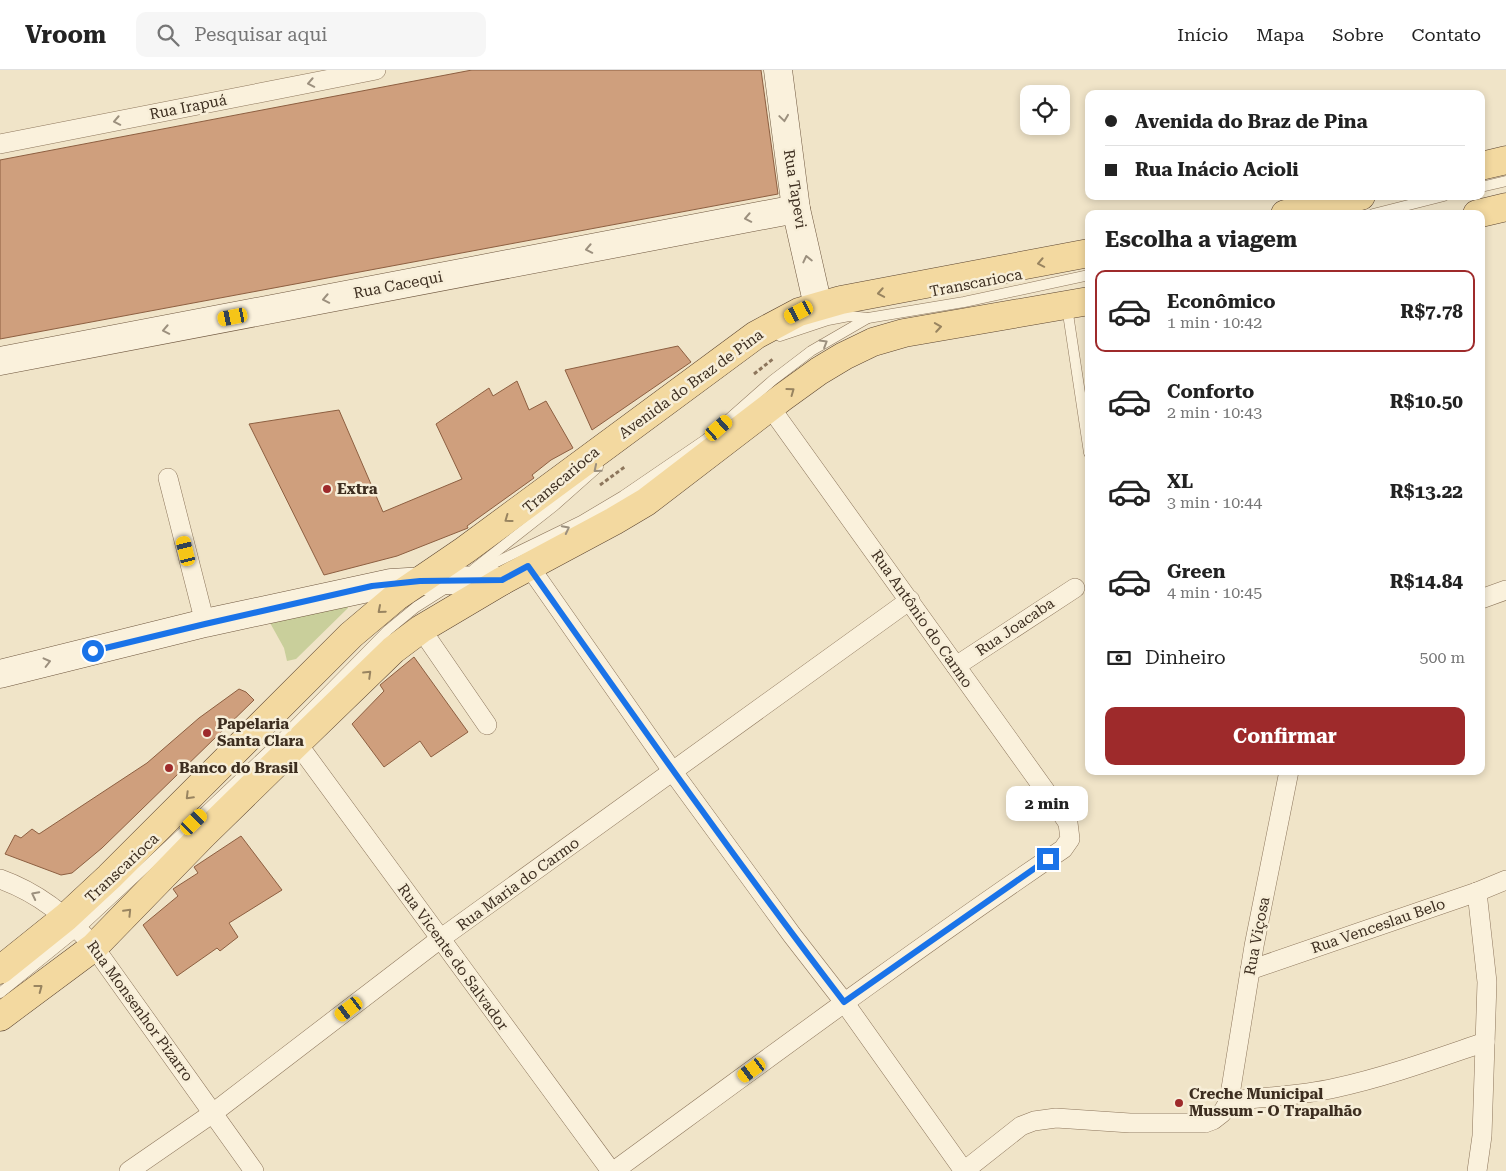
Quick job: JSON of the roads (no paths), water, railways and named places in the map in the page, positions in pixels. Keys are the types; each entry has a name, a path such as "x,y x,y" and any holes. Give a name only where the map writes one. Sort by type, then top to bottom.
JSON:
{"main road":[{"name":"Rua Tapevi","path":"778,70 796,209 818,306"},
{"path":"1485,165 1506,160"},
{"path":"1302,210 1344,200"},
{"path":"1485,212 1506,207"},
{"name":"Rua Cacequi","path":"0,361 796,209"},
{"name":"Avenida do Braz de Pina","path":"80,931 351,635 396,597 465,550 756,335 799,312 840,300 1085,254"},
{"path":"0,1017 80,931 203,835 393,650 421,629 502,580 646,502 819,371 873,342 904,333 1078,303"},
{"path":"0,674 205,624 382,584 420,581 502,580"},
{"path":"0,970 80,931"}],"street":[{"name":"Rua Irapuá","path":"0,144 376,70"},
{"name":"Rua Antônio do Carmo","path":"770,407 1065,819 1070,832 1070,839 1063,849 844,1002"},
{"path":"168,478 205,624"},
{"path":"528,566 673,772 792,935 844,1002 964,1171 1021,1126 1034,1121 1056,1118 1130,1124 1204,1123 1213,1120 1222,1113 1229,1101 1302,1094 1382,1077 1485,1042"},
{"name":"Rua Joacaba","path":"956,666 1074,588"},
{"path":"1485,598 1506,590"},
{"name":"Rua Maria do Carmo","path":"129,1171 213,1113 440,939 910,600"},
{"path":"421,629 487,726"},
{"name":"Rua Vicente do Salvador","path":"297,743 612,1171"},
{"name":"Rua Viçosa","path":"1229,1101 1250,970 1288,775"},
{"name":"Rua Monsenhor Pizarro","path":"0,880 42,898 80,931 254,1171"},
{"name":"Rua Venceslau Belo","path":"1250,970 1477,892 1506,880"},
{"path":"1477,892 1487,982 1482,1136 1477,1171"},
{"path":"612,1171 844,1002"}],"lane":[{"path":"1485,186 1506,181"},
{"path":"1389,210 1428,200"},
{"name":"Transcarioca","path":"770,342 783,334 828,320 849,316 868,318 964,302 1085,276"},
{"path":"1078,303 1085,398"},
{"name":"Transcarioca","path":"459,580 581,521 623,496 705,440 774,380 811,351 868,318"},
{"path":"648,428 714,380"},
{"name":"Transcarioca","path":"0,993 80,931 276,744 388,630 416,607 459,580 554,506 606,462"}],"place":[{"name":"Extra","path":"327,489"},
{"name":"Papelaria Santa Clara","path":"207,733"},
{"name":"Banco do Brasil","path":"169,768"},
{"name":"Creche Municipal Mussum - O Trapalhão","path":"1179,1103"}]}
